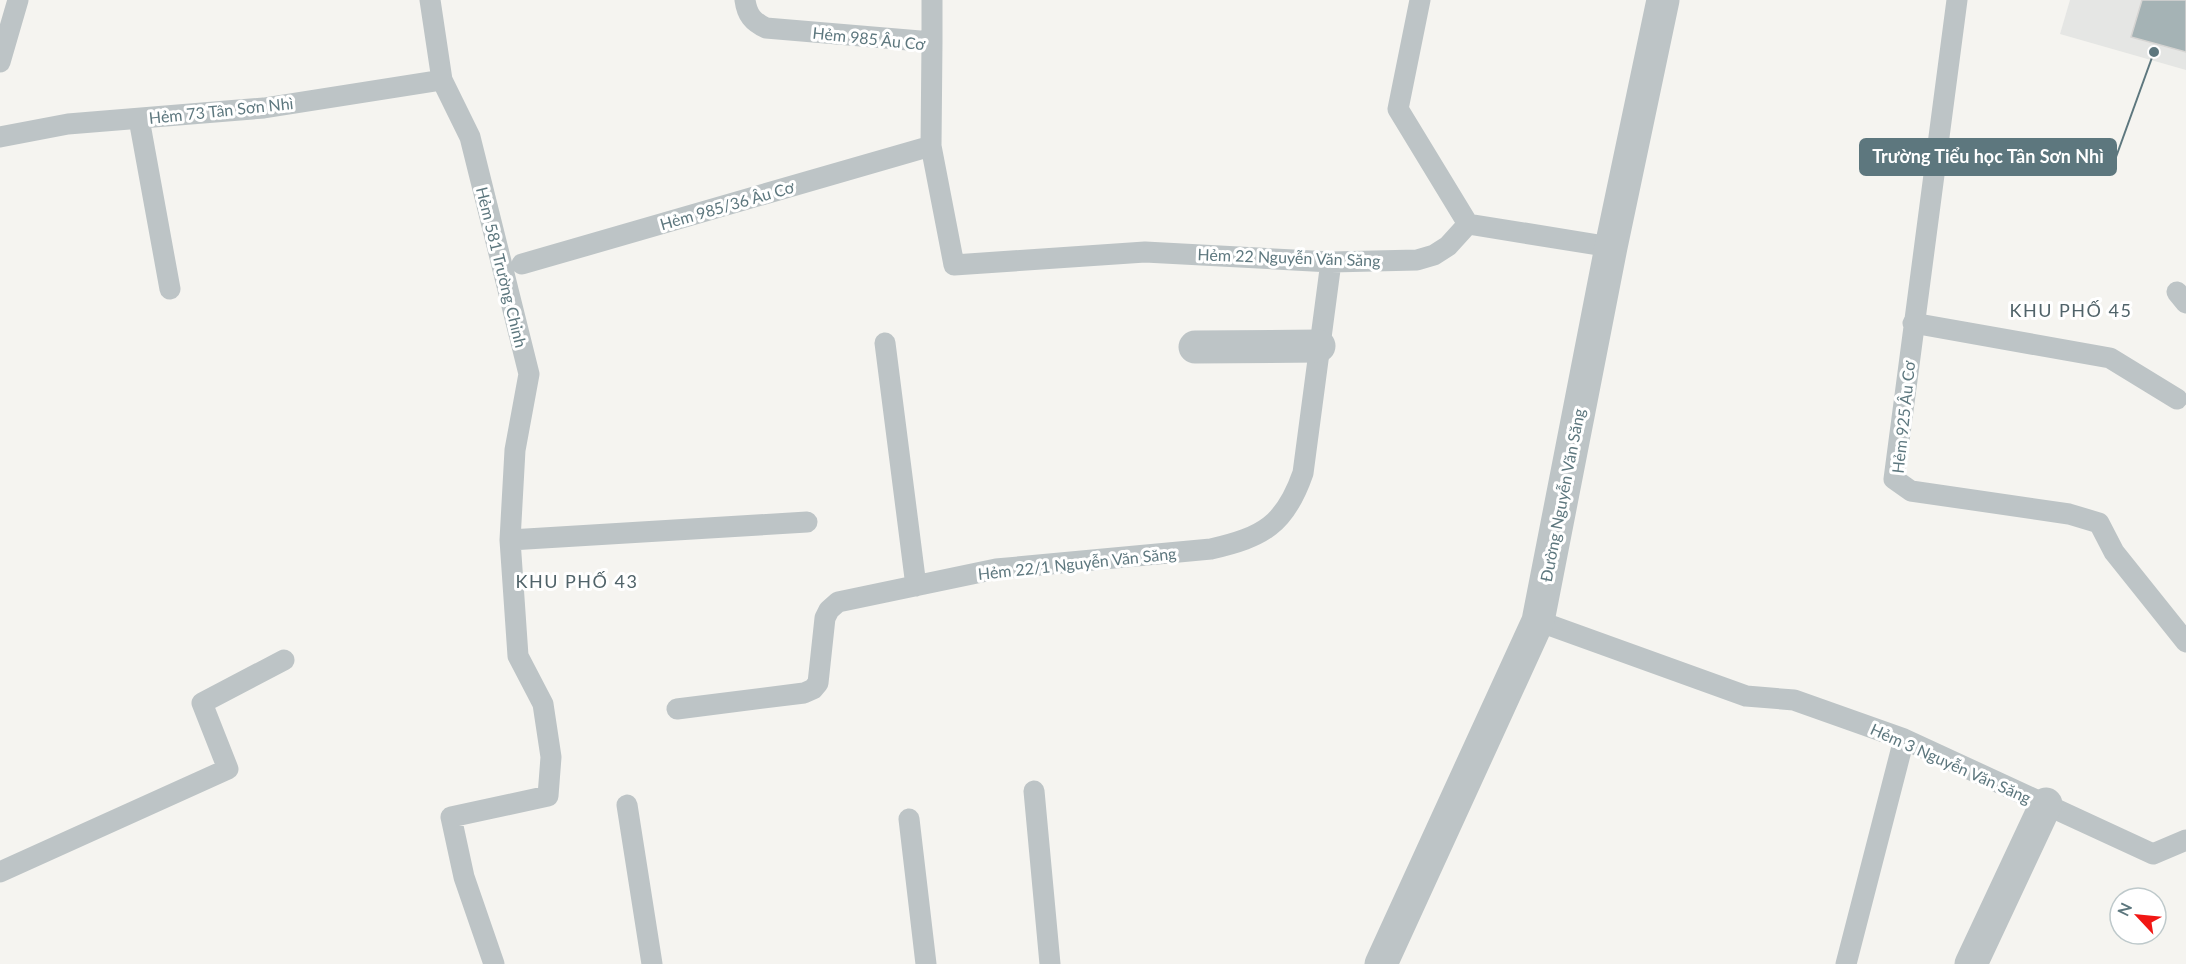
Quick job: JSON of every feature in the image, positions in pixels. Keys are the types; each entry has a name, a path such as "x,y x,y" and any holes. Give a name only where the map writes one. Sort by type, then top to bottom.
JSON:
{"street":[{"name":"Đường Nguyễn Văn Săng","path":"1381,964 1538,621 1662,0"},
{"path":"1195,347 1319,346"},
{"path":"1971,964 2046,804"}],"lane":[{"path":"0,62 18,0"},
{"name":"Hẻm 581 Trường Chinh","path":"430,0 442,80 470,137 529,374 515,450 510,540 518,656 543,704 551,757 548,796 451,817 464,876 494,964"},
{"name":"Hẻm 985 Âu Cơ","path":"745,0 750,17 755,23 766,28 932,42 932,146 954,265"},
{"path":"932,0 932,42"},
{"path":"1420,0 1398,109 1468,224 1611,247"},
{"name":"Hẻm 925 Âu Cơ","path":"1957,0 1894,479 1911,490 2069,513 2099,523 2114,552 2186,642"},
{"name":"Hẻm 73 Tân Sơn Nhì","path":"0,137 68,124 264,108 442,80"},
{"path":"139,119 170,289"},
{"name":"Hẻm 985/36 Âu Cơ","path":"522,264 932,146"},
{"name":"Hẻm 22 Nguyễn Văn Săng","path":"954,265 1145,252 1331,262 1417,260 1434,255 1448,246 1468,224"},
{"name":"Hẻm 22/1 Nguyễn Văn Săng","path":"677,709 813,690 818,683 825,618 829,610 838,602 996,569 1211,549 1240,542 1260,533 1287,510 1296,494 1303,472 1331,262"},
{"path":"1913,322 2110,358 2177,399"},
{"path":"885,343 916,586"},
{"path":"510,540 807,522"},
{"name":"Hẻm 3 Nguyễn Văn Săng","path":"1538,621 1746,696 1794,700 1904,739 2153,854 2186,840"},
{"path":"0,872 228,769 202,703 284,660"},
{"path":"1846,964 1904,739"},
{"path":"1034,790 1050,964"},
{"path":"627,805 652,964"},
{"path":"909,819 926,964"}],"shaded area":[{"path":"2070,0 2186,0 2186,70 2060,34"}],"building":[{"path":"2142,0 2186,0 2186,52 2131,37"}],"place":[{"name":"Trường Tiểu học Tân Sơn Nhì","path":"2154,52"}],"district":[{"name":"KHU PHỐ 45","path":"2071,310"},
{"name":"KHU PHỐ 43","path":"577,581"}]}
